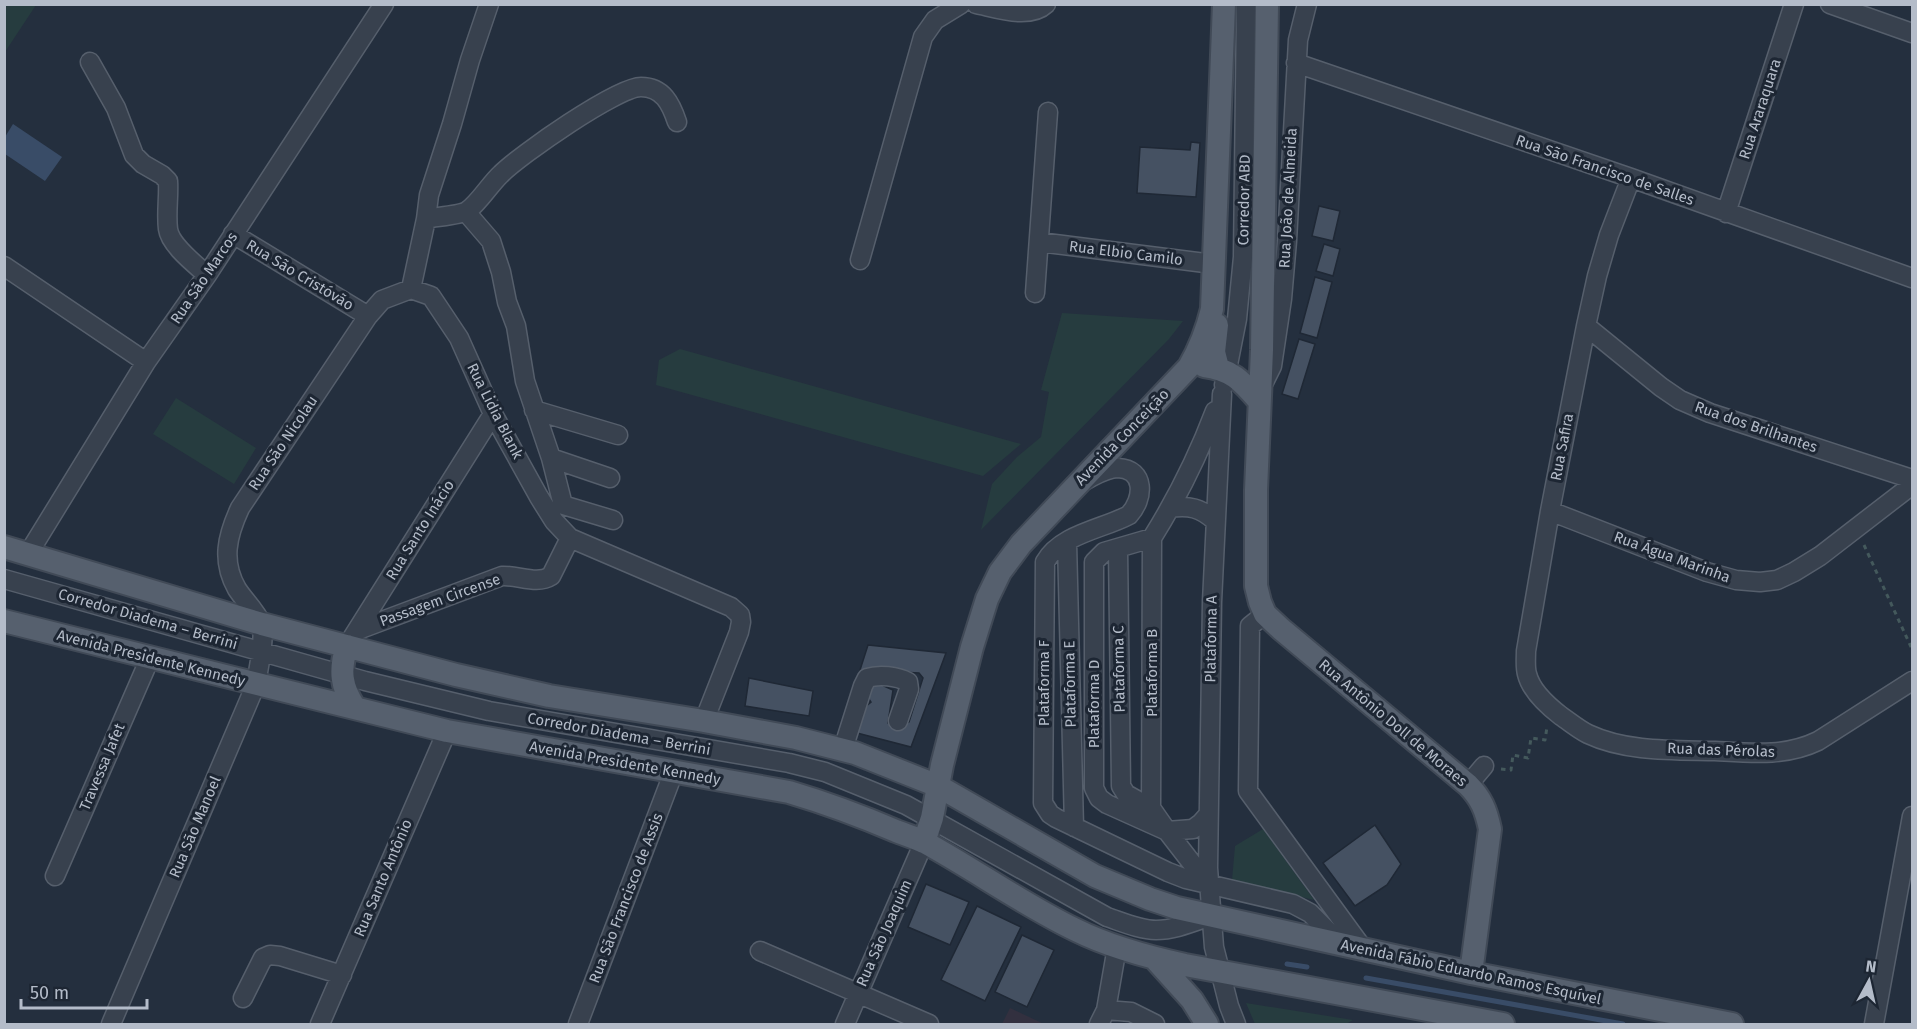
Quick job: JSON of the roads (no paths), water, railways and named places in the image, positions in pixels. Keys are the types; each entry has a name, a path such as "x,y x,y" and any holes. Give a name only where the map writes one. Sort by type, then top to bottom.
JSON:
{"main road":[{"name":"Avenida Conceição","path":"924,842 932,818 972,647 991,590 1000,572 1021,544 1189,367 1199,349 1212,309 1224,4"},
{"path":"1265,614 1256,586 1256,490 1268,60 1267,4"},
{"path":"1213,264 1220,274 1224,293 1214,352 1223,370"},
{"path":"1189,367 1201,366 1223,370 1239,378 1260,395"},
{"path":"4,547 262,624 353,638 456,675 549,696 704,721 843,749 938,786 1095,876 1150,899 1211,916"},
{"name":"Rua Antônio Doll de Moraes","path":"1265,614 1468,785 1485,807 1490,829 1471,973"},
{"name":"Avenida Presidente Kennedy","path":"4,621 447,731 789,792 865,817 924,842 1077,931 1155,959 1220,972"},
{"path":"353,638 343,659 341,673 345,689 355,708"},
{"name":"Avenida Fábio Eduardo Ramos Esquível","path":"1211,916 1695,1021 1732,1024"},
{"path":"1155,959 1192,1000 1207,1024"},
{"path":"1220,972 1503,1024"}],"street":[{"name":"Rua São Marcos","path":"28,554 146,362 207,275 384,4"},
{"path":"411,289 429,195 489,4"},
{"path":"860,261 923,37 935,20 961,4"},
{"path":"976,4 1018,12 1039,11 1046,4"},
{"name":"Corredor ABD","path":"1222,394 1223,370 1237,320 1244,257 1246,4"},
{"path":"1268,60 1276,4"},
{"name":"Rua João de Almeida","path":"1260,395 1272,366 1282,299 1296,63 1298,40 1307,4"},
{"name":"Rua Araraquara","path":"1726,213 1794,4"},
{"path":"1830,4 1912,33"},
{"path":"90,62 116,108 134,155 168,181 170,236 176,245 207,275"},
{"name":"Rua São Francisco de Salles","path":"1296,63 1631,178 1912,278"},
{"path":"426,219 466,212 501,174 527,152 610,98 628,89 652,88 663,95 671,105 677,122"},
{"path":"1035,292 1048,112"},
{"name":"Rua Safira","path":"1555,711 1529,682 1526,671 1526,651 1550,511 1597,276 1609,234 1631,178"},
{"path":"466,212 491,240 507,302 516,326 525,381 551,458 563,505 613,520"},
{"name":"Rua São Cristóvão","path":"233,234 368,316"},
{"name":"Rua Elbio Camilo","path":"1039,242 1213,264"},
{"path":"4,266 146,362"},
{"name":"Rua São Nicolau","path":"262,624 237,588 230,572 228,552 230,529 240,508 368,316 382,300 411,289"},
{"name":"Rua Lidia Blank","path":"411,289 431,296 459,338 493,414 539,497 554,521 570,538 731,607 740,615 739,632 704,721"},
{"name":"Rua dos Brilhantes","path":"1586,326 1636,368 1680,400 1710,413 1912,479"},
{"path":"1118,549 1152,538 1170,508 1205,437 1222,394"},
{"name":"Plataforma A","path":"1208,884 1215,521 1222,394"},
{"path":"534,410 618,435"},
{"name":"Rua Santo Inácio","path":"353,638 493,414"},
{"path":"551,458 610,478"},
{"path":"1067,542 1129,515 1135,509 1140,493 1140,483 1135,474 1116,468 1106,470 1079,483"},
{"name":"Rua Água Marinha","path":"1550,511 1707,572 1736,580 1760,582 1777,580 1794,573 1857,529 1912,485"},
{"path":"1170,508 1182,506 1200,510 1215,521"},
{"name":"Passagem Circense","path":"353,638 502,576 514,575 537,580 546,579 551,576 570,538"},
{"name":"Plataforma B","path":"1151,808 1152,538"},
{"name":"Plataforma F","path":"1067,542 1048,556 1045,562 1043,804 1050,814 1074,827"},
{"name":"Plataforma E","path":"1067,542 1074,827"},
{"name":"Plataforma C","path":"1118,549 1121,786 1126,794 1151,808"},
{"name":"Plataforma D","path":"1118,549 1104,552 1094,562 1095,788 1099,798 1107,804 1167,831"},
{"name":"Corredor Diadema – Berrini","path":"4,579 365,681 522,718 789,763 816,770 861,785 932,818 1107,916 1129,925 1155,930 1174,928 1211,916"},
{"path":"1265,614 1250,626 1248,791 1353,948"},
{"name":"Rua São Manoel","path":"111,1024 256,684 262,624"},
{"name":"Travessa Jafet","path":"55,876 150,658"},
{"path":"843,749 867,678 874,676 902,679 908,682 909,689 898,721"},
{"name":"Rua das Pérolas","path":"1555,711 1585,732 1602,740 1623,745 1769,753 1797,750 1818,741 1912,681"},
{"name":"Rua Santo Antônio","path":"320,1024 447,731"},
{"path":"1468,785 1484,766"},
{"name":"Rua São Francisco de Assis","path":"578,1024 674,771"},
{"path":"1151,808 1208,884 1214,947 1236,1024"},
{"path":"1167,831 1192,829 1208,815"},
{"path":"1874,1024 1904,904 1912,816"},
{"path":"1074,827 1168,872 1293,904 1302,908 1353,948"},
{"name":"Rua São Joaquim","path":"845,1024 924,842"},
{"path":"1117,947 1103,1017 1131,1012 1155,1024"},
{"path":"760,951 929,1024"},
{"path":"243,998 264,958 270,955 342,975"}],"water":[{"path":"13,124 62,157 45,181 5,154 5,137"}],"waterway":[{"path":"1287,964 1307,967"},
{"path":"1366,978 1623,1024"}]}
